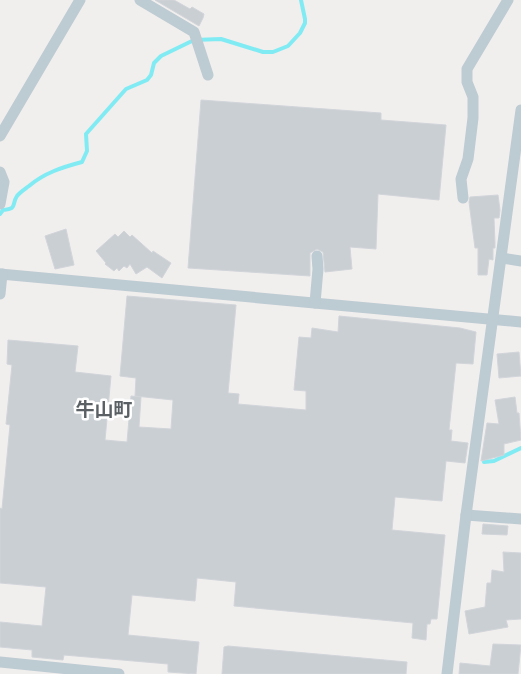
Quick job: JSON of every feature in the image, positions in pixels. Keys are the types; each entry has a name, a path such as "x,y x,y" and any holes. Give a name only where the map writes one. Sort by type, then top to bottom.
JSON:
{"street":[{"path":"0,136 80,0"},
{"path":"140,0 194,32 208,75"},
{"path":"463,198 461,179 468,159 473,118 473,97 467,82 467,69 508,0"},
{"path":"447,674 466,515 502,258 516,192 521,110"},
{"path":"0,172 4,182 0,204"},
{"path":"315,303 318,269 317,256"},
{"path":"502,258 521,261"},
{"path":"0,294 1,274 521,322"},
{"path":"466,515 521,519"},
{"path":"0,662 119,674"}],"building":[{"path":"155,0 174,0 204,14 203,18 199,26"},
{"path":"201,100 381,113 381,120 446,125 439,200 378,194 376,249 350,247 352,269 325,272 323,252 317,249 310,253 310,276 188,268"},
{"path":"498,195 500,210 499,218 494,218 495,248 493,248 493,260 489,259 487,275 478,275 478,248 475,248 470,197"},
{"path":"66,229 74,265 55,269 45,236"},
{"path":"124,231 130,237 132,235 152,253 153,251 171,263 162,278 147,267 136,274 130,264 127,268 124,266 119,271 117,268 114,271 105,264 96,251 115,234 118,237"},
{"path":"127,296 236,305 228,393 239,394 238,404 306,410 306,391 294,390 299,337 311,338 312,328 338,332 339,316 460,328 476,332 473,364 456,363 449,430 452,430 451,441 468,443 465,463 446,461 442,501 395,497 392,530 445,535 437,619 431,619 430,624 427,624 426,640 412,638 413,623 234,606 236,582 197,578 195,601 132,595 128,635 199,642 196,674 168,672 168,664 64,655 63,660 32,657 32,650 0,647 0,622 42,626 46,587 0,583 0,508 2,509 10,425 6,424 12,365 7,364 8,340 78,346 75,372 111,376 105,440 127,442 131,396 141,397 139,427 171,429 173,400 135,396 136,378 120,376"},
{"path":"519,352 521,376 499,378 497,354"},
{"path":"515,397 517,413 519,413 521,440 504,444 504,455 481,461 487,423 499,424 495,400"},
{"path":"483,524 508,526 507,535 482,534"},
{"path":"503,552 521,553 521,619 506,620 508,627 469,634 465,611 485,607 487,583 491,583 492,570 504,572"},
{"path":"493,644 521,645 518,674 459,674 460,663 490,666"},
{"path":"224,647 407,662 406,674 222,674"}],"waterway":[{"path":"0,214 3,210 11,209 18,195 41,177 61,168 82,162 87,151 86,134 126,89 147,80 151,75 154,63 161,56 194,40 221,39 263,52 273,52 288,46 300,33 305,23 301,0"},
{"path":"484,462 494,461 521,448"}],"district":[{"name":"牛山町","path":"104,409"}]}
